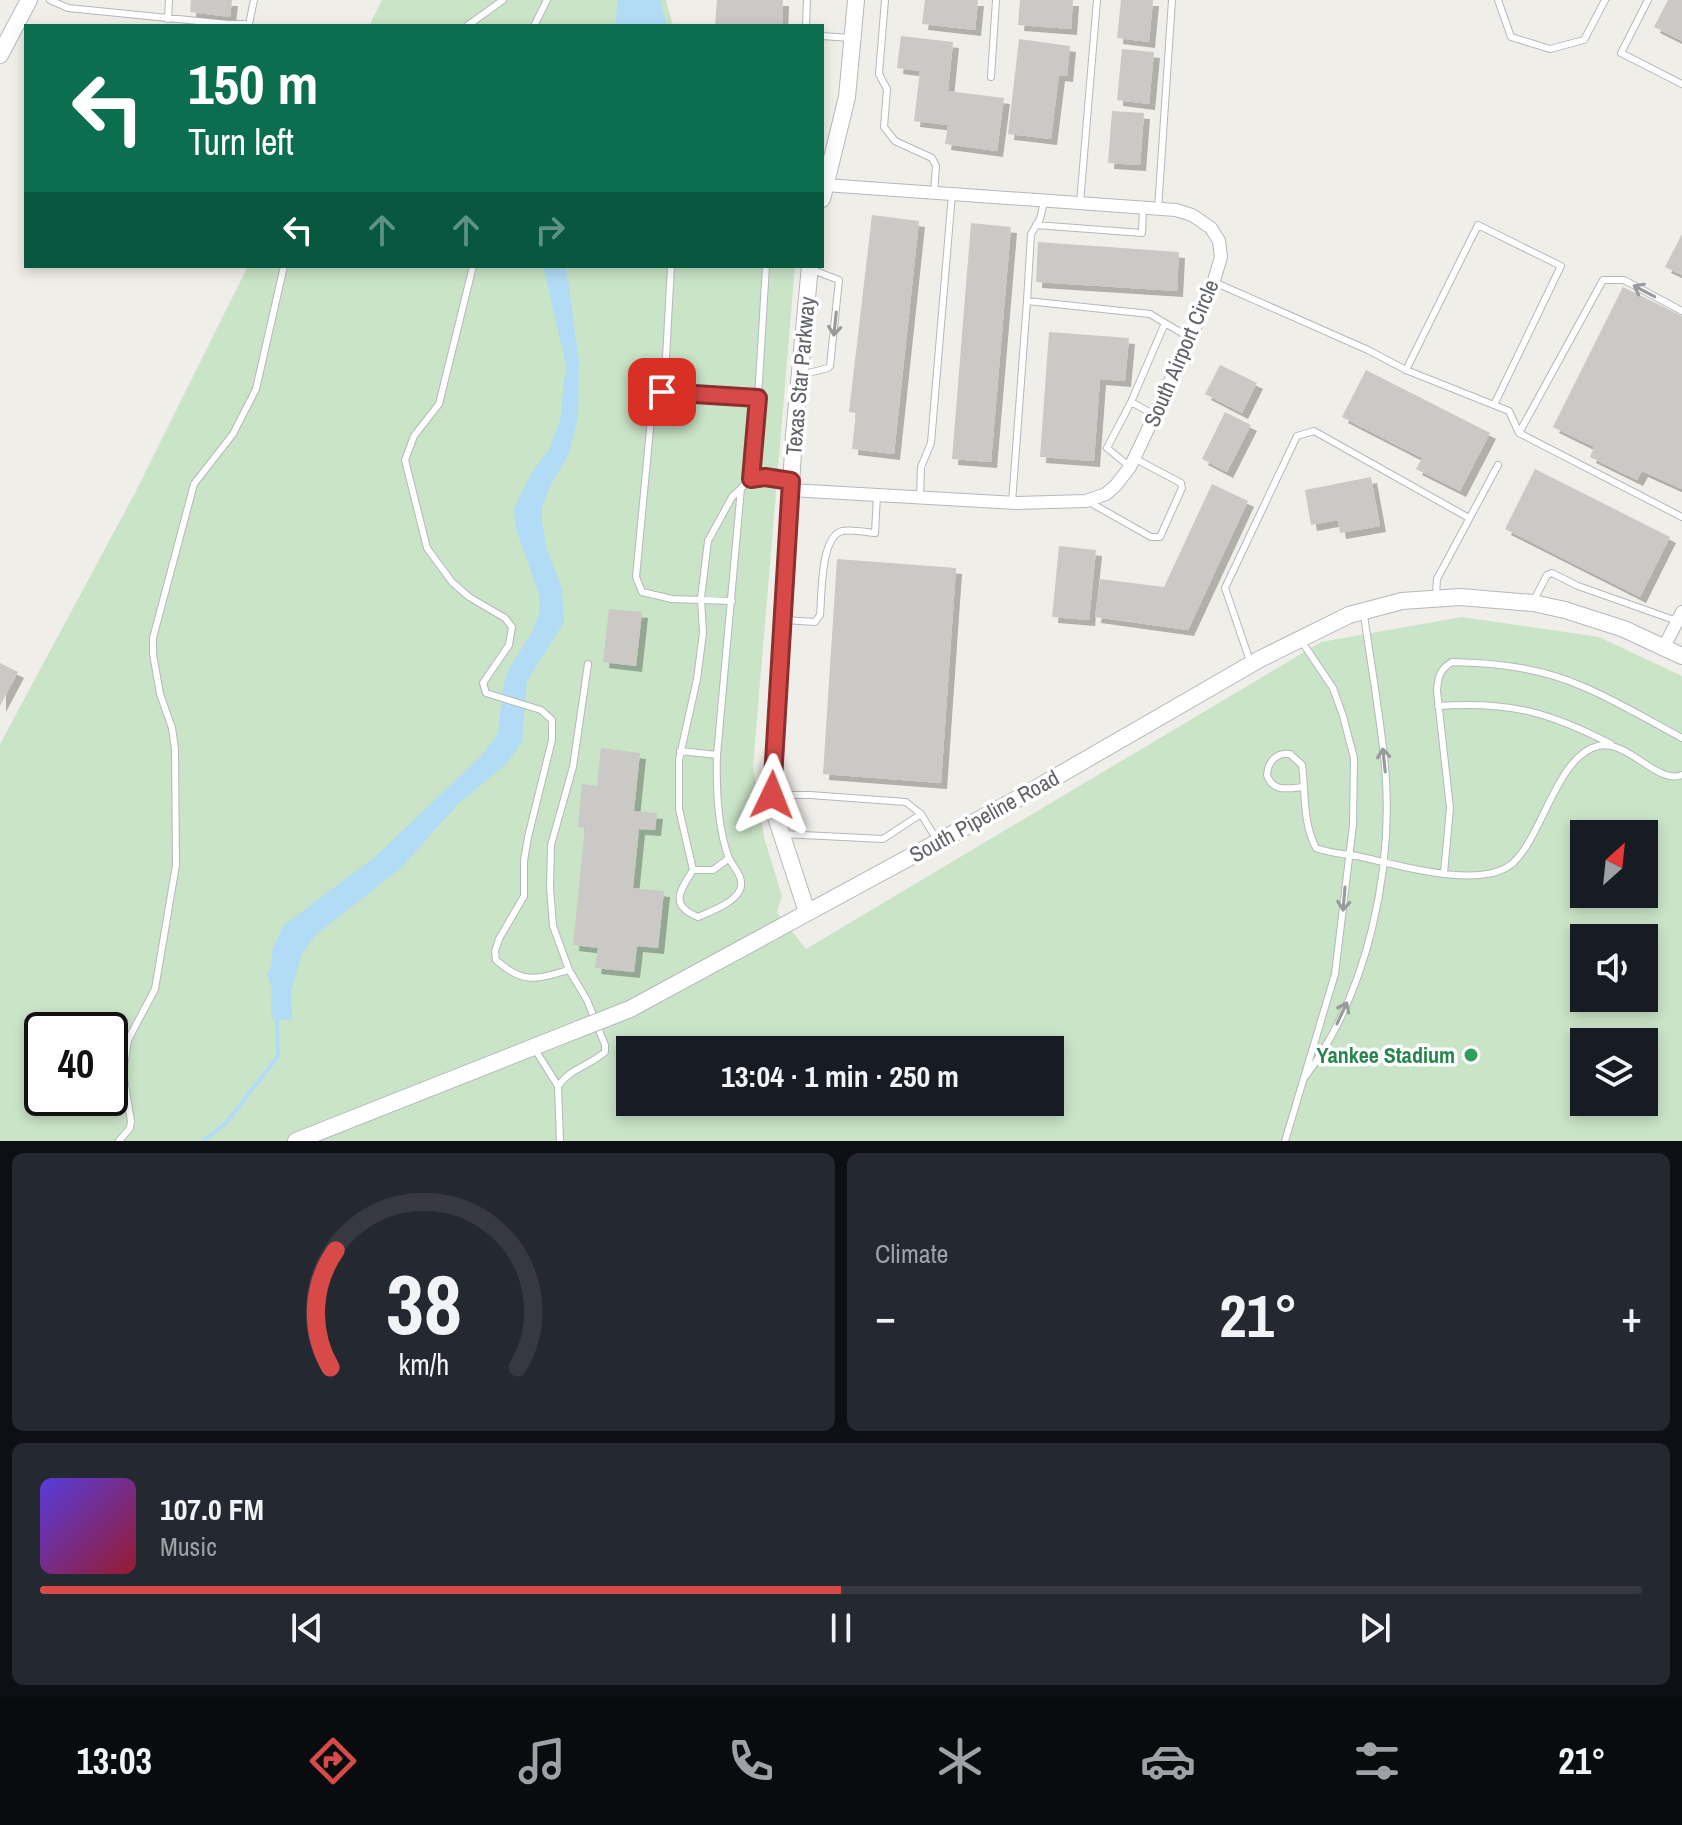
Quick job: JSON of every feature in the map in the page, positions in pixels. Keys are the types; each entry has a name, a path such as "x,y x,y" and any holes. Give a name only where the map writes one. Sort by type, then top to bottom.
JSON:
{"street":[{"path":"0,55 5,33 29,0"},
{"path":"824,192 830,134 847,97 856,0"},
{"name":"South Airport Circle","path":"791,485 877,495 1012,503 1086,501 1106,494 1132,462 1155,415 1214,282 1221,257 1219,241 1211,228 1192,215 1176,210 934,193 824,192"},
{"name":"Texas Star Parkway","path":"807,912 779,834 772,795 791,485 810,268"},
{"name":"South Pipeline Road","path":"296,1141 630,1009 1028,793 1251,664 1349,615 1402,601 1460,597 1533,603 1596,619 1682,656"},
{"path":"1664,647 1680,616"}],"lane":[{"path":"50,0 68,8 249,24 254,0"},
{"path":"168,19 169,0"},
{"path":"470,24 503,0"},
{"path":"535,24 547,0"},
{"path":"806,24 807,0"},
{"path":"885,0 879,74 887,89 884,127 895,141 932,158 936,166 934,193"},
{"path":"991,77 996,0"},
{"path":"1080,203 1097,0"},
{"path":"1158,209 1172,0"},
{"path":"1498,0 1511,37 1550,49 1584,40 1605,0"},
{"path":"1648,0 1621,53 1682,84"},
{"path":"824,36 853,38"},
{"path":"920,497 921,467 931,443 952,194"},
{"path":"1012,503 1031,234 1044,201"},
{"path":"1036,225 1142,233 1143,208"},
{"path":"1406,370 1478,225 1561,266 1494,405"},
{"path":"119,1141 130,1128 131,1121 123,1073 128,1040 155,989 176,865 175,749 172,728 160,694 153,638 194,484 233,434 256,389 284,268"},
{"path":"473,268 439,404 414,436 405,460 427,548 452,582 469,597 505,618 512,627 509,645 483,683 486,693 541,710 552,720 552,740 524,861 524,896 499,939 496,960 507,970 529,979 569,970"},
{"path":"671,268 665,376 662,392 652,408 636,577 642,592 672,599 732,601"},
{"path":"751,479 766,268"},
{"path":"800,375 830,366 839,280 810,268"},
{"path":"1519,433 1603,280 1624,280 1682,311"},
{"path":"1214,282 1406,370 1509,411 1519,433 1682,517"},
{"path":"1027,301 1150,314 1190,338"},
{"path":"1086,501 1151,537 1160,537 1182,488 1181,483 1107,448 1131,402 1165,323"},
{"path":"662,392 758,398"},
{"path":"1131,402 1155,415"},
{"path":"1251,664 1225,588 1237,556 1297,436 1314,431 1469,518"},
{"path":"1435,599 1437,579 1498,465"},
{"path":"741,488 716,794 728,859 742,887 719,908 698,917 688,913 679,898 680,888 693,870 679,809 680,751 697,679 703,633 701,598 708,541 732,497 741,488 751,479 765,477 791,485"},
{"path":"784,619 815,622 820,615 826,550 832,537 843,531 875,533 877,495"},
{"path":"1533,603 1547,575 1552,573 1578,586 1680,616"},
{"path":"1302,1080 1323,1053 1356,981 1366,950 1384,862 1385,768 1364,611"},
{"path":"1285,1141 1335,974 1353,825 1354,758 1343,716 1333,688 1300,639"},
{"path":"1444,873 1450,808 1438,706 1438,678 1442,668 1452,662 1521,667 1585,687 1682,738"},
{"path":"558,1086 577,1067 605,1052 587,1000 569,970 553,926 550,888 551,845 573,767 588,664"},
{"path":"1438,706 1464,704 1528,709 1571,723 1668,776 1682,775"},
{"path":"1304,787 1280,789 1271,784 1267,775 1271,760 1285,753 1295,756 1302,765 1304,787 1306,829 1316,848 1335,855 1444,873 1489,874 1512,864 1529,841 1573,763 1598,746 1615,747"},
{"path":"680,751 717,755"},
{"path":"772,795 906,802 921,814 938,842"},
{"path":"779,834 883,839 921,814"},
{"path":"693,870 713,870 728,859"},
{"path":"533,1047 558,1086 560,1141"}],"green space":[{"path":"382,0 666,0 672,24 370,24"},
{"path":"247,268 795,268 753,766 764,837 782,896 777,912 806,949 1321,642 1462,617 1599,637 1682,676 1682,1141 0,1141 0,744 135,493"}],"water":[{"path":"617,0 660,0 666,24 616,24"},
{"path":"543,268 566,268 579,361 578,417 569,453 549,488 542,508 547,550 562,589 564,622 527,681 522,742 506,764 458,804 401,868 317,934 303,952 291,990 292,1021 271,1018 272,950 284,925 376,856 481,756 498,734 503,687 508,671 532,632 540,612 539,594 516,529 514,509 532,472 550,448 560,420 566,365"}],"building":[{"path":"191,0 232,0 230,17 190,12"},
{"path":"717,0 783,0 782,24 715,24"},
{"path":"925,0 978,0 975,30 922,24"},
{"path":"1020,0 1073,0 1071,29 1018,25"},
{"path":"1121,0 1153,0 1149,42 1117,38"},
{"path":"1668,0 1682,0 1682,41 1654,27"},
{"path":"901,36 953,42 948,91 1004,98 997,151 945,144 948,125 914,121 920,71 897,68"},
{"path":"1019,39 1070,46 1067,76 1059,75 1051,139 1008,134"},
{"path":"1122,49 1154,52 1149,104 1117,100"},
{"path":"1112,111 1144,113 1140,165 1108,163"},
{"path":"872,215 919,221 894,454 852,449 856,413 849,412"},
{"path":"971,223 1011,227 991,462 952,459"},
{"path":"1682,234 1682,275 1665,267"},
{"path":"1038,242 1179,252 1177,291 1036,282"},
{"path":"1623,287 1682,316 1682,489 1642,471 1637,480 1590,457 1594,447 1553,427"},
{"path":"1049,332 1129,338 1125,381 1100,379 1094,461 1040,457"},
{"path":"1220,365 1257,383 1242,413 1205,394"},
{"path":"1366,370 1490,433 1460,491 1416,469 1422,458 1342,417"},
{"path":"1225,412 1251,425 1227,472 1202,459"},
{"path":"1535,469 1670,537 1640,597 1505,529"},
{"path":"1371,477 1380,526 1340,533 1338,520 1311,525 1305,490"},
{"path":"1212,484 1248,501 1188,630 1095,617 1100,579 1164,587"},
{"path":"1059,546 1096,550 1089,620 1052,617"},
{"path":"837,559 956,568 941,783 823,774"},
{"path":"609,609 642,612 636,666 603,662"},
{"path":"0,663 18,672 0,706"},
{"path":"601,748 640,753 634,811 657,813 655,830 639,829 633,888 664,891 658,948 637,946 634,972 595,968 598,948 573,945 585,828 578,827 582,784 597,786"}],"waterway":[{"path":"272,983 269,974 274,965"},
{"path":"203,1141 226,1123 278,1056 277,1015"}],"place":[{"name":"Yankee Stadium","path":"1471,1055"}],"route":[{"path":"662,392 758,398 751,479 765,477 791,481 772,795"}]}
